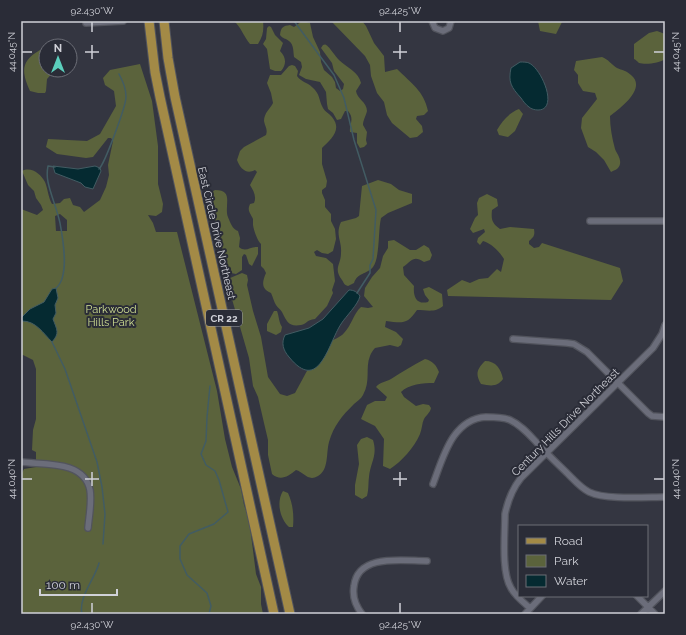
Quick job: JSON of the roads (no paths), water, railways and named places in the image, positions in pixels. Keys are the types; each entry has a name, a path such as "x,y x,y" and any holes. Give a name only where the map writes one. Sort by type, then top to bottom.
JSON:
{"main road":[{"name":"CR 22","path":"149,21 155,72 161,105 274,614"},
{"name":"East Circle Drive Northeast","path":"164,21 168,58 175,97 290,614"}],"street":[{"path":"86,21 86,23 123,21"},
{"path":"432,21 434,28 443,31 449,28 451,21"},
{"path":"590,221 665,221"},
{"name":"Century Hills Drive Northeast","path":"518,597 511,588 506,575 505,514 509,497 517,484 653,348 662,334 665,325"},
{"path":"513,339 574,344 587,352 648,413 652,416 665,417"},
{"path":"433,484 448,445 462,427 484,417 501,417 523,429 582,487 595,494 607,496 665,497"},
{"path":"21,462 58,465 74,469 78,472 87,483 90,491 88,528"},
{"path":"362,614 356,605 353,593 354,582 362,568 373,562 381,561 427,561"},
{"path":"641,614 665,591"},
{"name":"Century Hills Drive Northeast","path":"518,597 530,608"},
{"path":"525,614 541,597"},
{"path":"638,597 655,614"}],"water":[{"path":"520,62 528,63 539,73 548,97 547,104 544,108 538,110 530,108 515,91 511,84 511,68"},
{"path":"53,166 78,169 95,166 100,168 101,171 93,189 85,187 81,183 55,173"},
{"path":"56,288 58,298 55,305 56,313 53,319 57,329 57,334 52,342 35,325 22,321 21,318 30,309 44,302 52,289"},
{"path":"349,290 358,293 360,296 359,299 341,324 327,353 315,368 308,370 299,367 285,352 283,341 285,335 309,328 323,319"}],"waterway":[{"path":"294,21 334,75 344,98 354,140 376,210 373,259 370,265 370,273 357,293"},
{"path":"99,169 110,146 125,102 125,91 119,74"},
{"path":"55,167 48,166 47,178 60,223 63,238 64,257 63,275 56,288"},
{"path":"52,342 65,369 97,462 105,514 103,544"},
{"path":"209,614 211,606 207,593 187,575 180,559 180,546 189,534 214,524 228,512 215,471 206,465 201,454 206,441 210,386"},
{"path":"82,614 82,601 99,563"}],"park label":[{"name":"Parkwood Hills Park","path":"111,315"}]}
